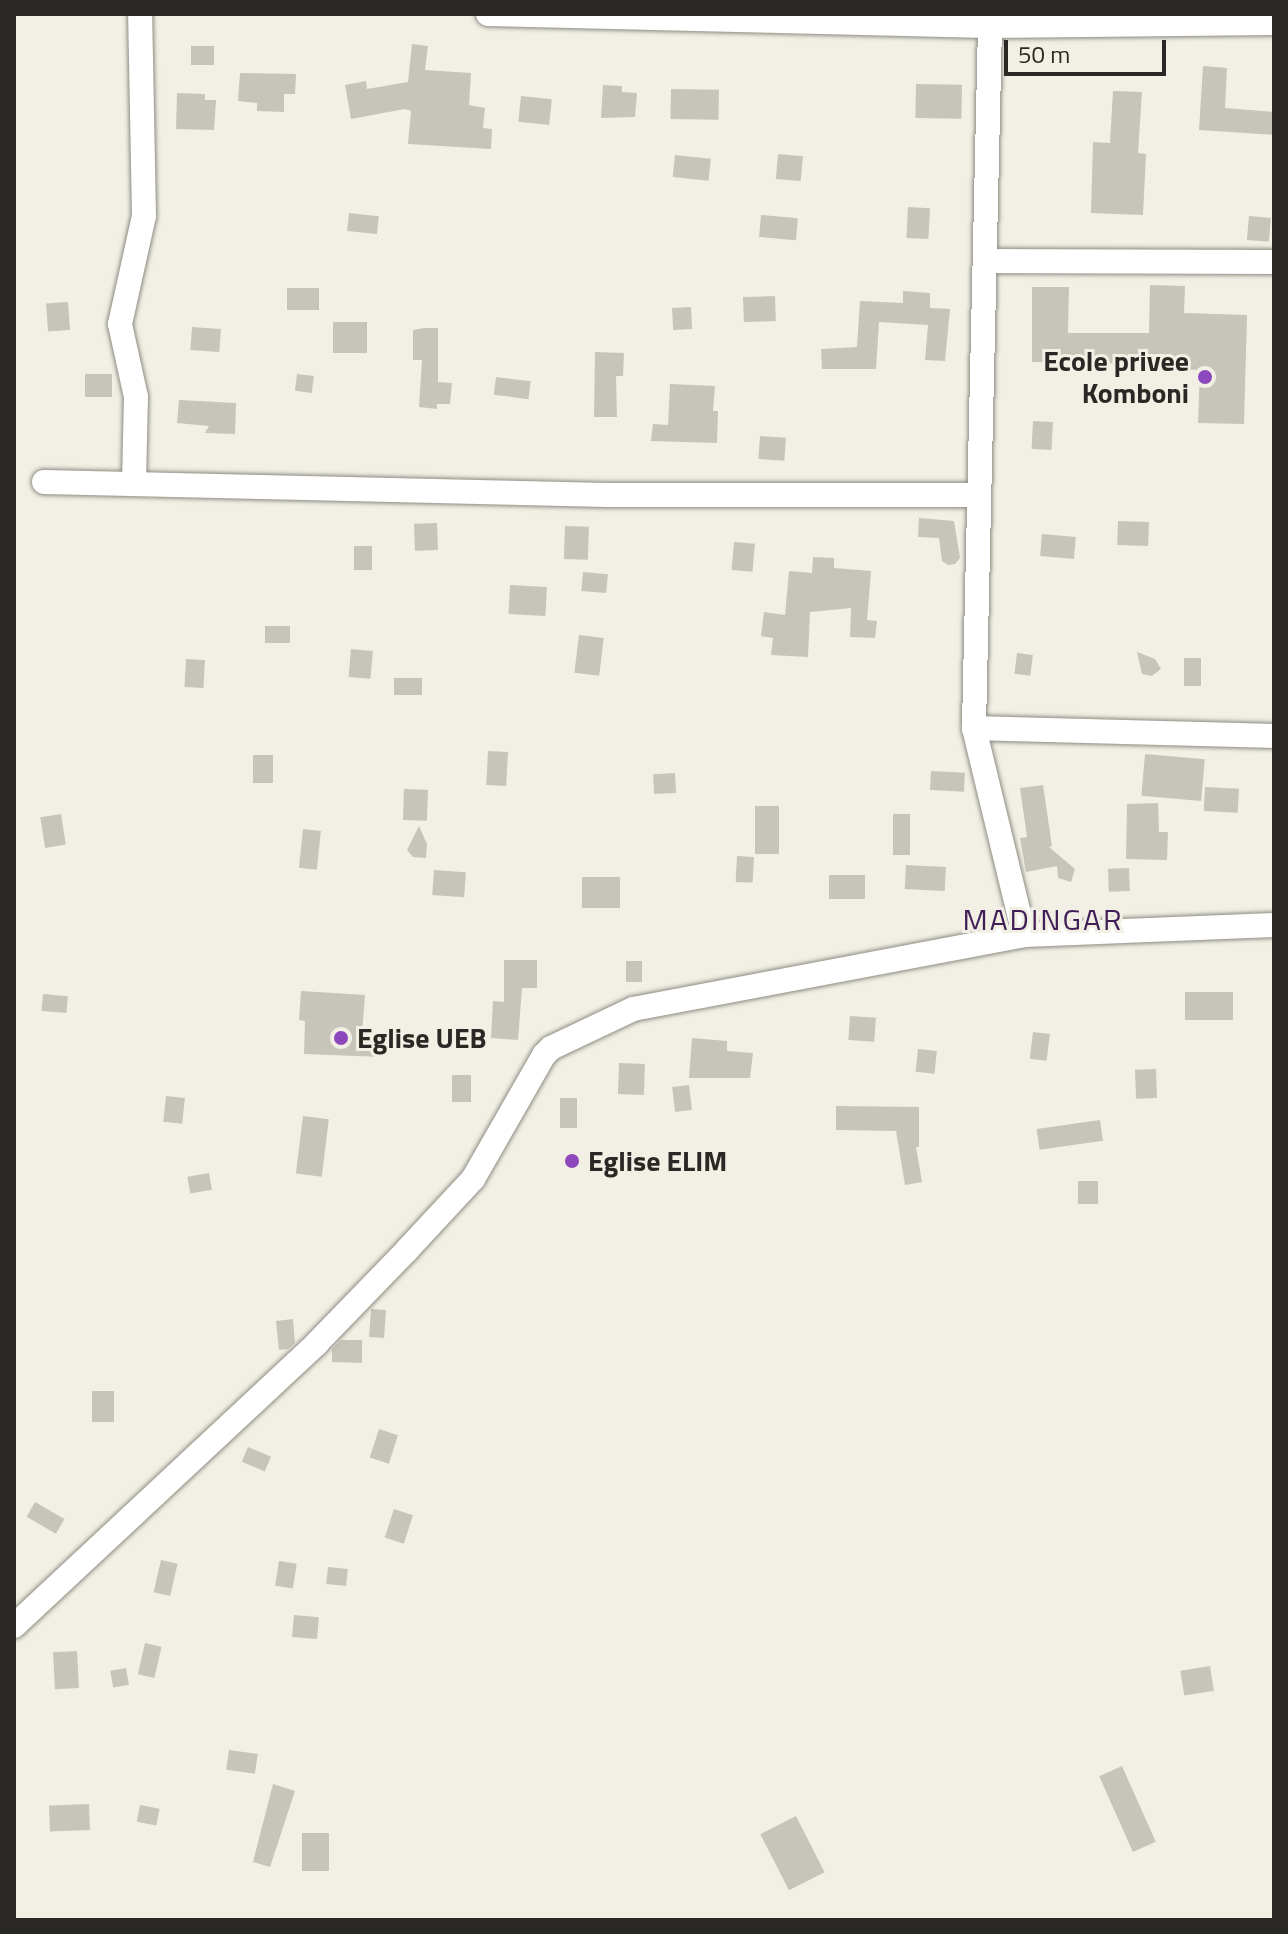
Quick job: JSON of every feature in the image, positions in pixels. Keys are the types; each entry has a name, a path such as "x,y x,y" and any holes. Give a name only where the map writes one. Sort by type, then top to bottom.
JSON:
{"street":[{"path":"134,484 136,397 120,324 144,216 140,14"},
{"path":"488,14 990,26 1274,23"},
{"path":"990,26 986,261 976,495 974,728 1024,935"},
{"path":"986,261 1274,262"},
{"path":"44,482 607,495 976,495"},
{"path":"974,728 1274,736"},
{"path":"14,1626 317,1343 451,1203 473,1179 544,1055 551,1048 633,1009 1024,935 1274,925"}],"building":[{"path":"412,44 428,46 425,70 471,73 469,105 485,108 483,128 492,129 491,149 408,144 411,111 405,109 351,119 345,85 366,81 367,89 408,82"},
{"path":"191,46 214,46 214,65 191,65"},
{"path":"1203,66 1227,68 1225,108 1274,112 1274,135 1199,130"},
{"path":"240,73 296,74 295,94 284,94 284,112 257,111 257,103 238,101"},
{"path":"916,84 962,85 961,119 915,118"},
{"path":"603,85 622,86 622,92 637,93 635,117 601,118"},
{"path":"671,89 719,90 718,120 670,119"},
{"path":"1113,91 1142,92 1138,153 1146,154 1143,215 1091,213 1093,142 1110,143"},
{"path":"177,93 205,94 205,100 216,100 214,130 176,129"},
{"path":"521,96 552,99 549,125 518,122"},
{"path":"778,154 803,156 801,181 776,179"},
{"path":"675,155 711,159 709,181 673,177"},
{"path":"908,207 930,208 928,239 906,238"},
{"path":"349,213 379,216 377,234 347,231"},
{"path":"761,215 798,218 796,240 759,237"},
{"path":"1249,216 1271,218 1269,242 1247,240"},
{"path":"1150,285 1185,286 1184,313 1247,315 1244,424 1198,423 1200,370 1147,368 1147,364 1032,362 1032,287 1069,287 1068,333 1149,333"},
{"path":"287,288 319,288 319,310 287,310"},
{"path":"903,291 930,293 930,308 950,309 945,361 925,360 928,325 879,322 876,369 822,369 821,349 857,347 860,301 903,303"},
{"path":"775,296 776,321 744,322 743,297"},
{"path":"68,302 70,330 48,331 46,304"},
{"path":"691,307 692,329 673,330 672,308"},
{"path":"333,322 367,322 367,353 333,353"},
{"path":"192,327 221,329 219,352 190,350"},
{"path":"438,328 438,382 452,383 450,404 437,404 437,409 419,407 422,360 413,360 413,330"},
{"path":"595,352 624,353 623,376 616,376 617,417 594,417"},
{"path":"85,374 112,374 112,397 85,397"},
{"path":"297,374 314,376 312,393 295,391"},
{"path":"496,377 531,381 529,399 494,395"},
{"path":"670,384 715,386 713,411 718,411 717,443 651,441 653,424 668,425"},
{"path":"179,400 236,403 235,434 205,433 209,426 177,423"},
{"path":"1033,421 1053,422 1052,450 1032,449"},
{"path":"760,436 786,438 784,461 758,459"},
{"path":"919,518 954,521 960,558 955,564 948,565 942,561 939,538 918,537"},
{"path":"1118,521 1149,522 1148,546 1117,545"},
{"path":"437,523 438,550 415,551 414,524"},
{"path":"565,526 589,527 588,560 564,559"},
{"path":"1042,534 1076,537 1074,559 1040,556"},
{"path":"734,542 755,544 752,572 732,570"},
{"path":"354,546 372,546 372,570 354,570"},
{"path":"813,557 834,558 834,568 871,571 867,620 877,621 875,638 850,637 851,608 810,612 808,657 771,655 773,638 761,636 764,612 785,615 789,571 812,573"},
{"path":"583,572 608,574 606,593 581,591"},
{"path":"510,585 547,587 545,616 508,614"},
{"path":"265,626 290,626 290,643 265,643"},
{"path":"579,635 604,638 599,676 574,673"},
{"path":"351,649 373,651 370,679 349,677"},
{"path":"1137,652 1155,659 1161,669 1152,676 1142,674"},
{"path":"1017,653 1033,655 1030,676 1014,674"},
{"path":"1184,658 1201,658 1201,686 1184,686"},
{"path":"186,659 205,660 204,688 185,687"},
{"path":"394,678 422,678 422,695 394,695"},
{"path":"488,751 508,752 506,786 486,785"},
{"path":"1145,754 1205,759 1201,801 1141,796"},
{"path":"253,755 273,755 273,783 253,783"},
{"path":"931,771 965,773 964,792 930,790"},
{"path":"675,773 676,793 654,794 653,774"},
{"path":"1043,785 1052,846 1049,847 1075,869 1071,882 1058,878 1057,866 1026,872 1020,838 1027,837 1020,788"},
{"path":"1205,787 1239,789 1238,813 1204,811"},
{"path":"404,789 428,790 427,821 403,820"},
{"path":"1158,803 1159,832 1168,832 1167,860 1126,859 1127,804"},
{"path":"755,806 779,806 779,854 755,854"},
{"path":"61,814 66,845 45,848 40,817"},
{"path":"893,814 910,814 910,855 893,855"},
{"path":"419,826 427,844 426,858 413,857 407,850"},
{"path":"303,829 321,831 317,870 299,868"},
{"path":"737,856 754,857 753,883 736,882"},
{"path":"906,865 946,867 945,891 905,889"},
{"path":"1129,868 1130,891 1109,892 1108,869"},
{"path":"434,870 466,872 464,897 432,895"},
{"path":"829,875 865,875 865,899 829,899"},
{"path":"582,877 620,877 620,908 582,908"},
{"path":"504,960 537,960 537,988 522,988 518,1040 491,1038 493,1001 504,1002"},
{"path":"626,961 642,961 642,982 626,982"},
{"path":"301,991 365,995 362,1034 383,1035 382,1057 304,1054 305,1021 299,1020"},
{"path":"1185,992 1233,992 1233,1020 1185,1020"},
{"path":"43,994 68,996 66,1013 42,1011"},
{"path":"850,1016 876,1018 874,1042 848,1040"},
{"path":"1033,1032 1050,1034 1047,1061 1030,1059"},
{"path":"692,1038 727,1041 727,1051 753,1053 750,1078 689,1078"},
{"path":"918,1049 937,1051 934,1074 916,1072"},
{"path":"619,1063 645,1064 644,1095 618,1094"},
{"path":"1156,1069 1157,1098 1136,1099 1135,1070"},
{"path":"452,1075 471,1075 471,1102 452,1102"},
{"path":"689,1085 692,1110 675,1112 672,1087"},
{"path":"166,1096 185,1098 182,1124 163,1122"},
{"path":"560,1098 577,1098 577,1128 560,1128"},
{"path":"836,1106 919,1107 919,1147 916,1147 922,1182 905,1185 896,1131 836,1130"},
{"path":"303,1116 329,1119 322,1177 296,1174"},
{"path":"1100,1120 1103,1141 1040,1150 1037,1129"},
{"path":"209,1173 212,1190 190,1194 187,1177"},
{"path":"1078,1181 1098,1181 1098,1204 1078,1204"},
{"path":"371,1309 386,1310 384,1338 369,1337"},
{"path":"293,1319 295,1343 288,1349 279,1350 276,1321"},
{"path":"341,1340 362,1340 362,1363 332,1362 332,1349"},
{"path":"92,1391 114,1391 114,1422 92,1422"},
{"path":"379,1429 398,1435 389,1464 370,1458"},
{"path":"248,1447 271,1457 265,1471 242,1462"},
{"path":"35,1502 64,1519 56,1534 26,1517"},
{"path":"394,1509 413,1515 404,1544 385,1538"},
{"path":"161,1560 178,1564 170,1596 154,1592"},
{"path":"279,1561 297,1564 293,1589 275,1586"},
{"path":"328,1567 348,1569 346,1586 326,1584"},
{"path":"294,1615 319,1617 317,1639 292,1637"},
{"path":"145,1643 162,1647 154,1678 138,1674"},
{"path":"77,1651 79,1688 55,1689 53,1652"},
{"path":"1210,1666 1214,1691 1184,1695 1180,1671"},
{"path":"126,1668 129,1685 113,1688 110,1671"},
{"path":"229,1750 258,1754 255,1774 226,1770"},
{"path":"1122,1766 1156,1842 1133,1852 1099,1776"},
{"path":"273,1784 295,1791 270,1867 253,1862"},
{"path":"89,1804 90,1830 50,1831 49,1805"},
{"path":"140,1805 160,1809 156,1826 137,1822"},
{"path":"796,1816 825,1872 789,1890 760,1834"},
{"path":"302,1833 329,1833 329,1871 302,1871"}],"place":[{"name":"Ecole privee Komboni","path":"1205,377"},
{"name":"Eglise UEB","path":"341,1038"},
{"name":"Eglise ELIM","path":"572,1161"}],"district":[{"name":"MADINGAR","path":"1043,919"}]}
